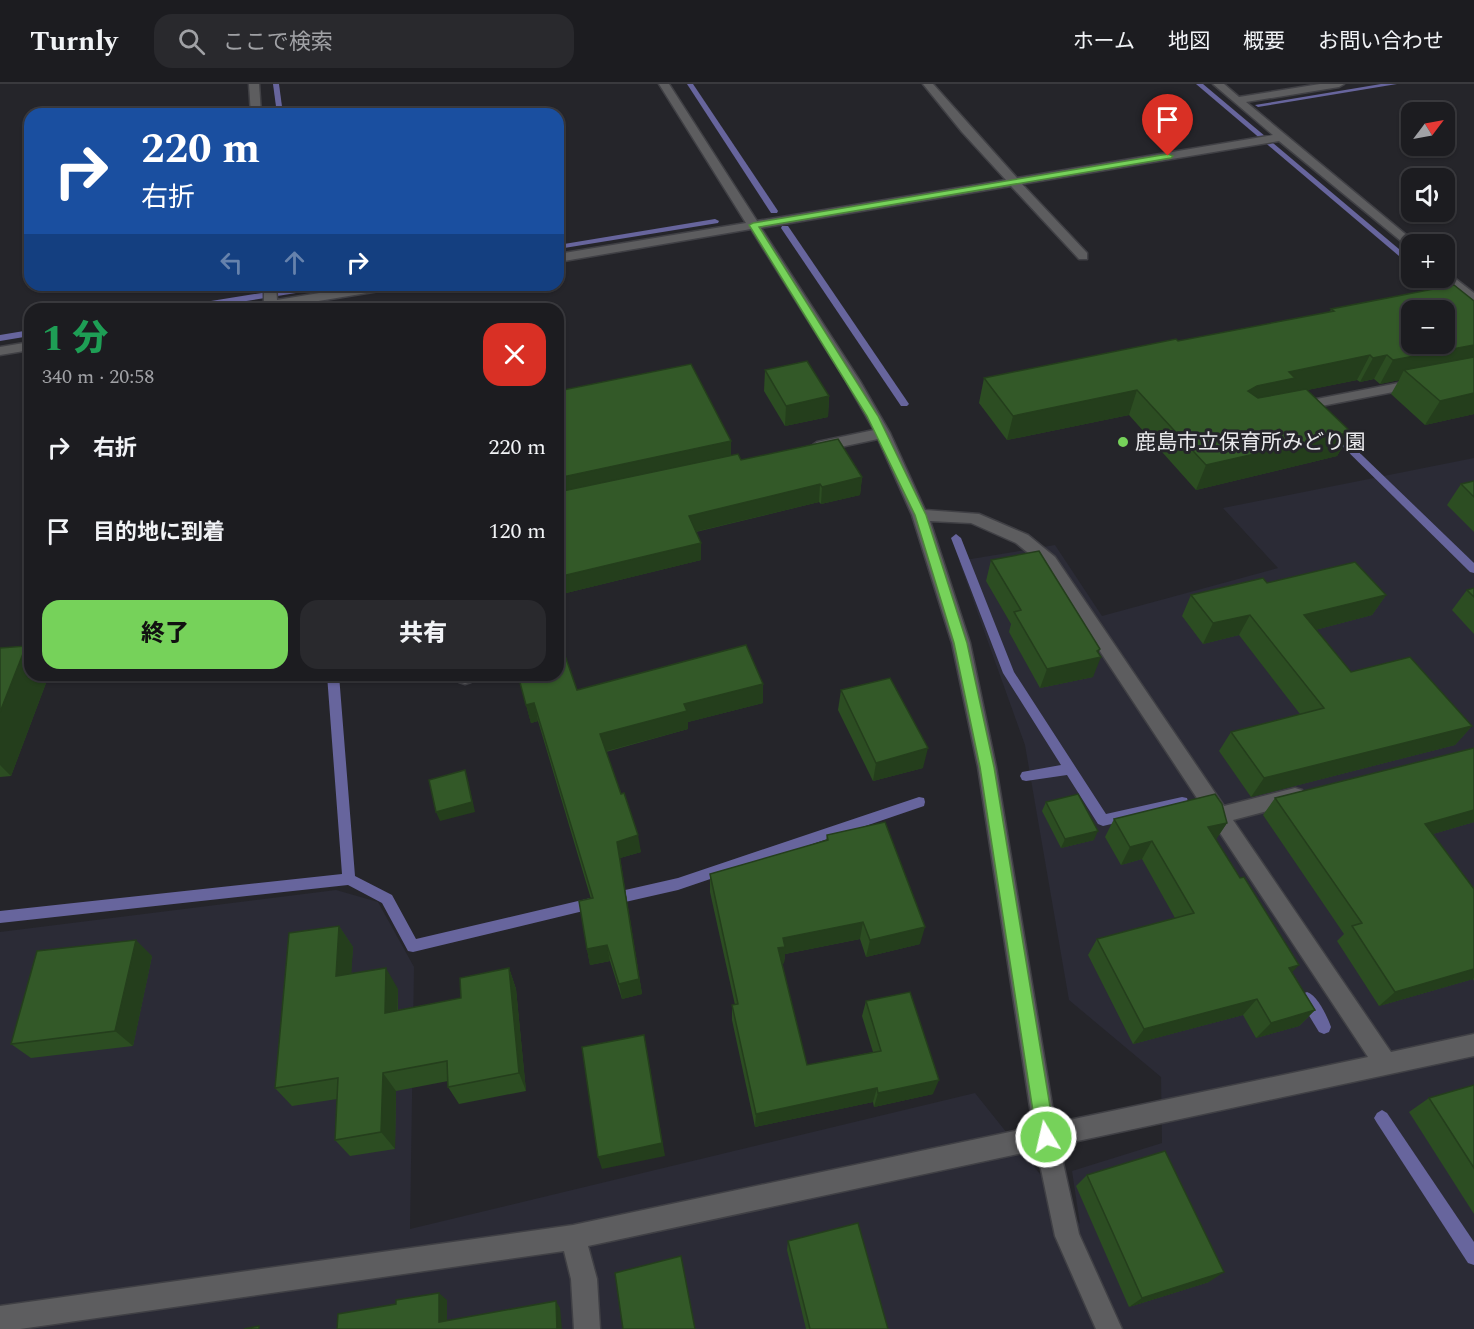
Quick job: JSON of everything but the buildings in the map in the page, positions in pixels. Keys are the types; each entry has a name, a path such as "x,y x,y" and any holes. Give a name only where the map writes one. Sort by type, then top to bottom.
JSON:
{"street":[{"path":"254,84 256,108"},
{"path":"664,84 853,381 883,433 920,515 961,643 987,767 1046,1137 1067,1236 1109,1329"},
{"path":"928,84 966,130 1083,256"},
{"path":"1218,84 1401,237"},
{"path":"1238,100 1339,84"},
{"path":"564,257 1282,137"},
{"path":"1455,283 1474,299"},
{"path":"283,303 355,291"},
{"path":"0,351 24,347"},
{"path":"1281,410 1429,381"},
{"path":"806,450 883,433"},
{"path":"920,515 973,518 1022,539 1049,561 1386,1064"},
{"path":"1219,815 1312,792"},
{"path":"0,1319 573,1238 1474,1046"},
{"path":"573,1238 584,1279 587,1329"}],"shaded area":[{"path":"1474,458 1474,1329 0,1329 0,932 336,890 378,902 414,967 410,1229 975,1093 1080,1224 1072,1171 1162,1143 1161,1077 1069,1000 1025,745 959,561 1055,545 1102,616 1278,568 1223,508"}],"waterway":[{"path":"276,84 279,108"},
{"path":"690,84 774,211"},
{"path":"1199,84 1401,256"},
{"path":"1258,105 1394,84"},
{"path":"564,246 715,221"},
{"path":"785,228 904,404"},
{"path":"1438,288 1474,318"},
{"path":"217,303 290,291"},
{"path":"0,338 24,334"},
{"path":"1333,432 1474,569"},
{"path":"956,538 1009,673 1070,769"},
{"path":"333,681 349,879"},
{"path":"1026,776 1070,769"},
{"path":"1070,769 1103,820 1182,802"},
{"path":"612,899 678,884 919,802"},
{"path":"0,917 349,879"},
{"path":"349,879 387,899 413,946 595,903"},
{"path":"1307,999 1324,1027"},
{"path":"1382,1118 1474,1257"}],"place":[{"name":"鹿島市立保育所みどり園","path":"1123,442"}],"route":[{"path":"1046,1137 987,767 961,643 920,515 883,433 853,381 753,225 1168,156"}]}
